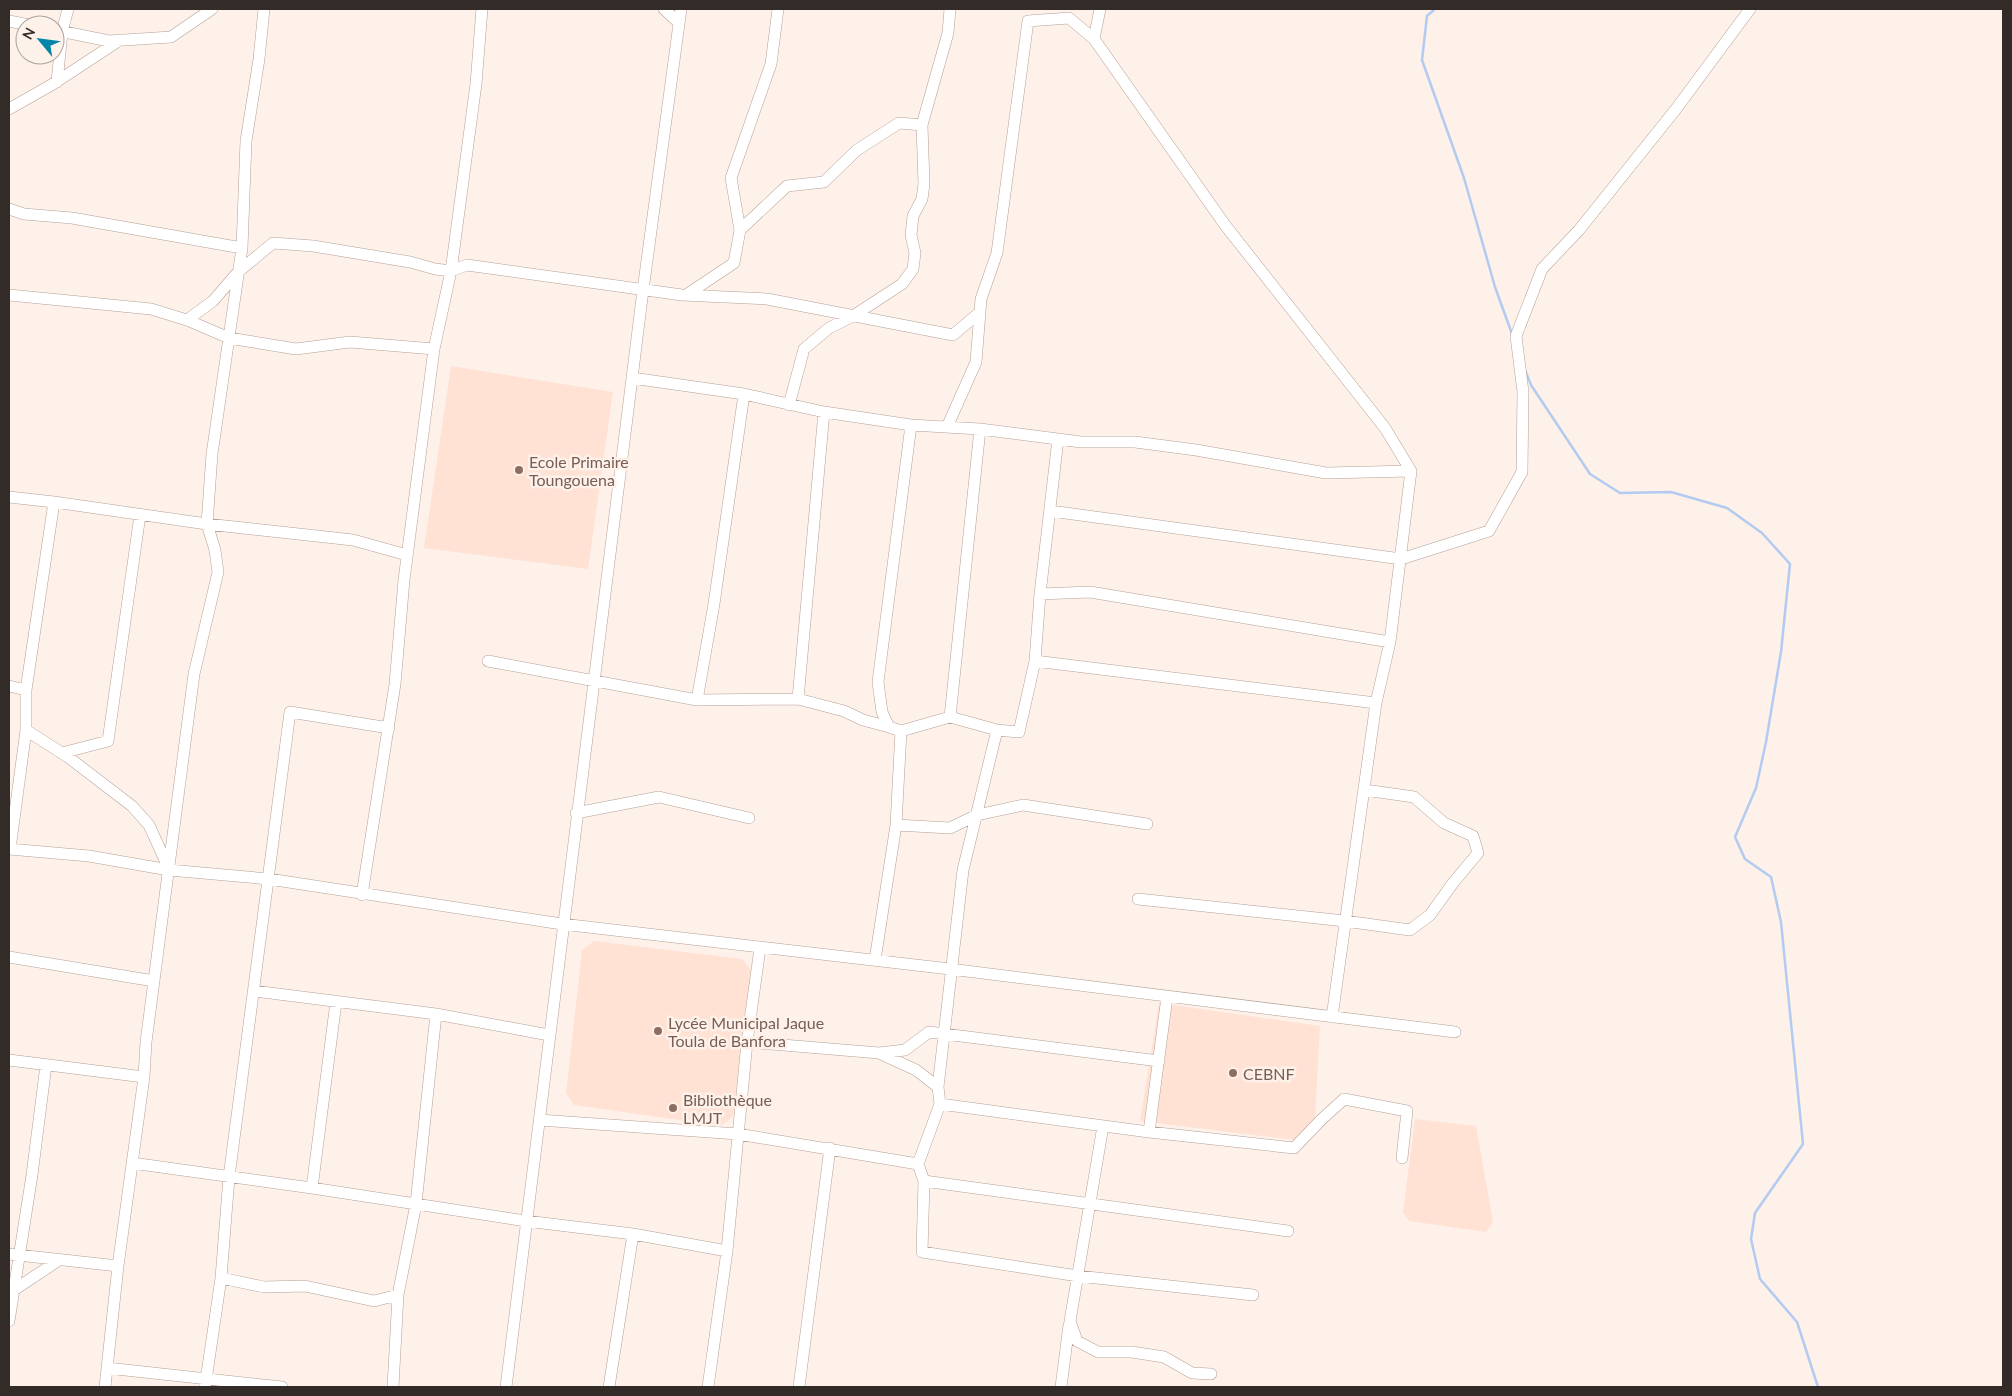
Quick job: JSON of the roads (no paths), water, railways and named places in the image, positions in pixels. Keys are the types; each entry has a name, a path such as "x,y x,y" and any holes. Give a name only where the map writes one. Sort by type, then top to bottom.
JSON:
{"street":[{"path":"65,32 109,41 171,37 212,9"},
{"path":"105,1387 118,1266 144,1077 146,1042 194,674 218,572 215,550 207,524 212,454 242,248 246,141 259,59 264,9"},
{"path":"362,895 395,684 407,555 434,348 452,271 476,84 482,9"},
{"path":"664,9 678,22"},
{"path":"506,1387 576,813 681,9"},
{"path":"686,295 734,262 740,230 731,178 771,64 778,9"},
{"path":"788,405 804,349 829,328 853,316 902,284 913,269 915,253 911,235 913,216 922,199 924,184 922,125 948,33 950,9"},
{"path":"947,427 976,362 981,299 997,253 1028,21 1027,9"},
{"path":"1094,39 1100,9"},
{"path":"1051,511 1402,559 1489,531 1522,472 1523,392 1516,336 1542,269 1579,230 1676,110 1750,9"},
{"path":"1028,21 1069,18 1094,39 1225,225 1385,428 1411,471 1402,559 1390,642 1376,703 1332,1017"},
{"path":"9,109 57,82 121,40"},
{"path":"57,65 57,82"},
{"path":"740,230 788,186 824,182 857,150 899,122 922,125"},
{"path":"9,209 24,214 72,218 242,248"},
{"path":"187,320 213,301 238,272 273,243 313,246 452,271 467,265 686,295 767,299 953,335 980,312"},
{"path":"9,295 152,309 187,320 229,338 296,349 350,342 434,348"},
{"path":"632,378 744,394 824,412 911,425 980,429 1081,442 1135,442 1196,450 1326,473 1411,471"},
{"path":"697,700 714,604 744,394"},
{"path":"798,699 824,412"},
{"path":"889,728 882,712 878,682 911,425"},
{"path":"950,717 980,429"},
{"path":"488,661 697,700 798,699 844,711 863,720 901,731 950,717 997,730 1019,732 1035,661 1040,594 1058,439"},
{"path":"9,497 207,524 353,540 407,555"},
{"path":"54,502 26,690 26,730 10,849 89,856 169,870 269,880 562,924 950,969 1455,1032"},
{"path":"62,753 108,741 140,515"},
{"path":"1040,594 1090,592 1390,642"},
{"path":"1035,661 1376,703"},
{"path":"9,686 26,690"},
{"path":"205,1383 221,1278 229,1177 290,712 389,728"},
{"path":"26,730 62,753 132,806 149,825 169,870"},
{"path":"997,730 963,870 950,969 945,1034 938,1087 940,1104 918,1164 924,1181 922,1252 1078,1276 1253,1295"},
{"path":"875,960 896,825 901,731"},
{"path":"1138,899 1345,921 1410,930 1430,915 1478,853 1473,836 1444,823 1414,797 1365,790"},
{"path":"576,813 659,798 749,818"},
{"path":"896,825 950,828 977,814 1023,804 1147,824"},
{"path":"708,1387 727,1252 747,1042 760,948"},
{"path":"9,957 154,980"},
{"path":"254,991 436,1014 549,1035"},
{"path":"1149,1132 1167,996"},
{"path":"312,1188 336,1002"},
{"path":"393,1387 398,1295 416,1204 436,1014"},
{"path":"747,1042 879,1054 905,1050 929,1032 1159,1061"},
{"path":"879,1054 916,1070 938,1087"},
{"path":"9,1060 144,1077"},
{"path":"9,1321 14,1290 14,1255 46,1065"},
{"path":"940,1104 1149,1132 1294,1148 1322,1118 1344,1099 1408,1110 1402,1158"},
{"path":"539,1120 738,1134 918,1164"},
{"path":"1061,1387 1070,1321 1103,1126"},
{"path":"799,1387 830,1148"},
{"path":"132,1163 526,1221 633,1234 727,1252"},
{"path":"924,1181 1288,1231"},
{"path":"609,1387 633,1234"},
{"path":"14,1255 118,1266"},
{"path":"14,1290 59,1260"},
{"path":"221,1278 264,1287 305,1286 374,1301 398,1295"},
{"path":"1070,1321 1077,1341 1098,1352 1132,1352 1164,1357 1192,1373 1211,1374"},
{"path":"107,1368 205,1383 282,1387"}],"waterway":[{"path":"1435,9 1427,16 1422,60 1464,178 1495,287 1512,334"},
{"path":"1525,370 1531,385 1590,474 1620,493 1671,492 1727,508 1762,533 1790,564 1781,652 1766,742 1756,788 1735,837 1745,859 1771,877 1781,922 1803,1144 1755,1213 1751,1239 1760,1279 1797,1322 1818,1387"}],"place":[{"name":"Ecole Primaire Toungouena","path":"519,470"},
{"name":"Lycée Municipal Jaque Toula de Banfora","path":"658,1031"},
{"name":"CEBNF","path":"1233,1073"},
{"name":"Bibliothèque LMJT","path":"673,1108"}]}
